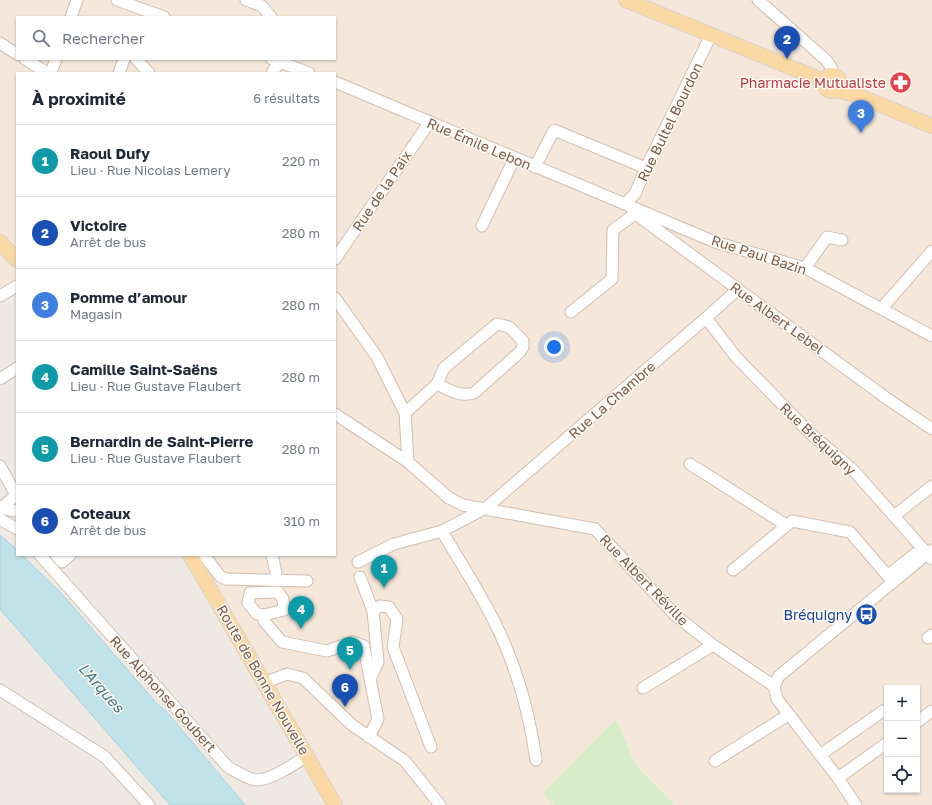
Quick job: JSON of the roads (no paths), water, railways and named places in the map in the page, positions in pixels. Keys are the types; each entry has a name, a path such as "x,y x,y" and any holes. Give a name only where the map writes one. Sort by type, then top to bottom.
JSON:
{"main road":[{"path":"626,0 710,35 833,82 859,96 932,126"},
{"path":"0,242 16,259"},
{"name":"Route de Bonne Nouvelle","path":"191,556 335,805"}],"street":[{"path":"71,16 77,0"},
{"path":"117,0 140,13 158,16"},
{"path":"246,0 262,6 270,16"},
{"path":"758,0 826,60 831,67 833,82"},
{"name":"Rue Bultel Bourdon","path":"624,204 635,194 710,35"},
{"path":"0,43 16,53"},
{"path":"27,60 45,72"},
{"path":"51,72 56,60"},
{"path":"120,72 124,60"},
{"path":"137,60 148,72"},
{"path":"272,72 276,60 306,72"},
{"name":"Rue Émile Lebon","path":"336,82 514,159 624,204"},
{"name":"Rue de la Paix","path":"336,258 429,123"},
{"path":"535,167 554,130 646,168"},
{"path":"482,226 514,159"},
{"name":"Rue Albert Lebel","path":"624,204 635,214 737,290 886,398 932,429"},
{"name":"Rue Paul Bazin","path":"624,204 715,242 805,268 932,336"},
{"path":"571,312 612,279 613,230 635,214"},
{"path":"805,268 827,237 842,240"},
{"path":"882,308 932,251"},
{"path":"0,296 16,287"},
{"name":"Rue La Chambre","path":"358,562 394,544 442,531 486,508 737,290"},
{"path":"336,299 377,357 405,413 408,462"},
{"name":"Rue Bréquigny","path":"706,318 736,357 809,432 854,471 930,554"},
{"path":"405,413 436,384 444,368 497,324 509,327 523,341 523,347 520,352 474,393 468,395 455,393 436,384"},
{"path":"0,379 16,369"},
{"name":"Rue Albert Réville","path":"336,415 408,462 449,498 463,505 595,529 675,615 713,645 774,686"},
{"path":"690,464 786,525"},
{"path":"0,466 16,492"},
{"path":"894,516 932,486"},
{"path":"0,512 16,495"},
{"path":"0,512 16,510"},
{"path":"0,512 16,528"},
{"path":"733,570 792,521 850,532 893,582"},
{"path":"442,531 458,560 482,597 498,630 521,688 531,722 536,760"},
{"path":"856,805 838,778 788,715 777,699 774,686 779,676 893,582 930,554"},
{"name":"Rue Alphonse Goubert","path":"41,556 228,767 242,775 256,780 277,774 307,756"},
{"path":"57,556 62,562 69,556"},
{"path":"205,556 220,576 226,579 307,581"},
{"path":"272,556 276,572"},
{"path":"360,577 373,611 378,662 370,679"},
{"path":"373,611 380,606 388,607 397,619 393,647 431,747"},
{"path":"264,615 264,621 282,642 326,651 353,642 364,646 378,719 369,737"},
{"path":"643,688 713,645"},
{"path":"264,683 287,674 303,678 344,719 405,761 440,805"},
{"path":"0,690 105,757 149,805"},
{"path":"820,755 883,711"},
{"path":"918,721 932,711"},
{"path":"715,761 788,715"},
{"path":"838,778 884,745"}],"water":[{"name":"L'Arques","path":"0,535 16,549 16,556 23,556 61,593 157,704 166,711 245,805 170,805 0,609"}],"place":[{"name":"Victoire","path":"787,59"},
{"name":"Pharmacie Mutualiste","path":"901,83"},
{"name":"Pomme d’amour","path":"861,133"},
{"name":"Raoul Dufy","path":"384,588"},
{"name":"Bréquigny","path":"867,615"},
{"name":"Camille Saint-Saëns","path":"301,629"},
{"name":"Bernardin de Saint-Pierre","path":"350,670"},
{"name":"Coteaux","path":"345,707"}]}
